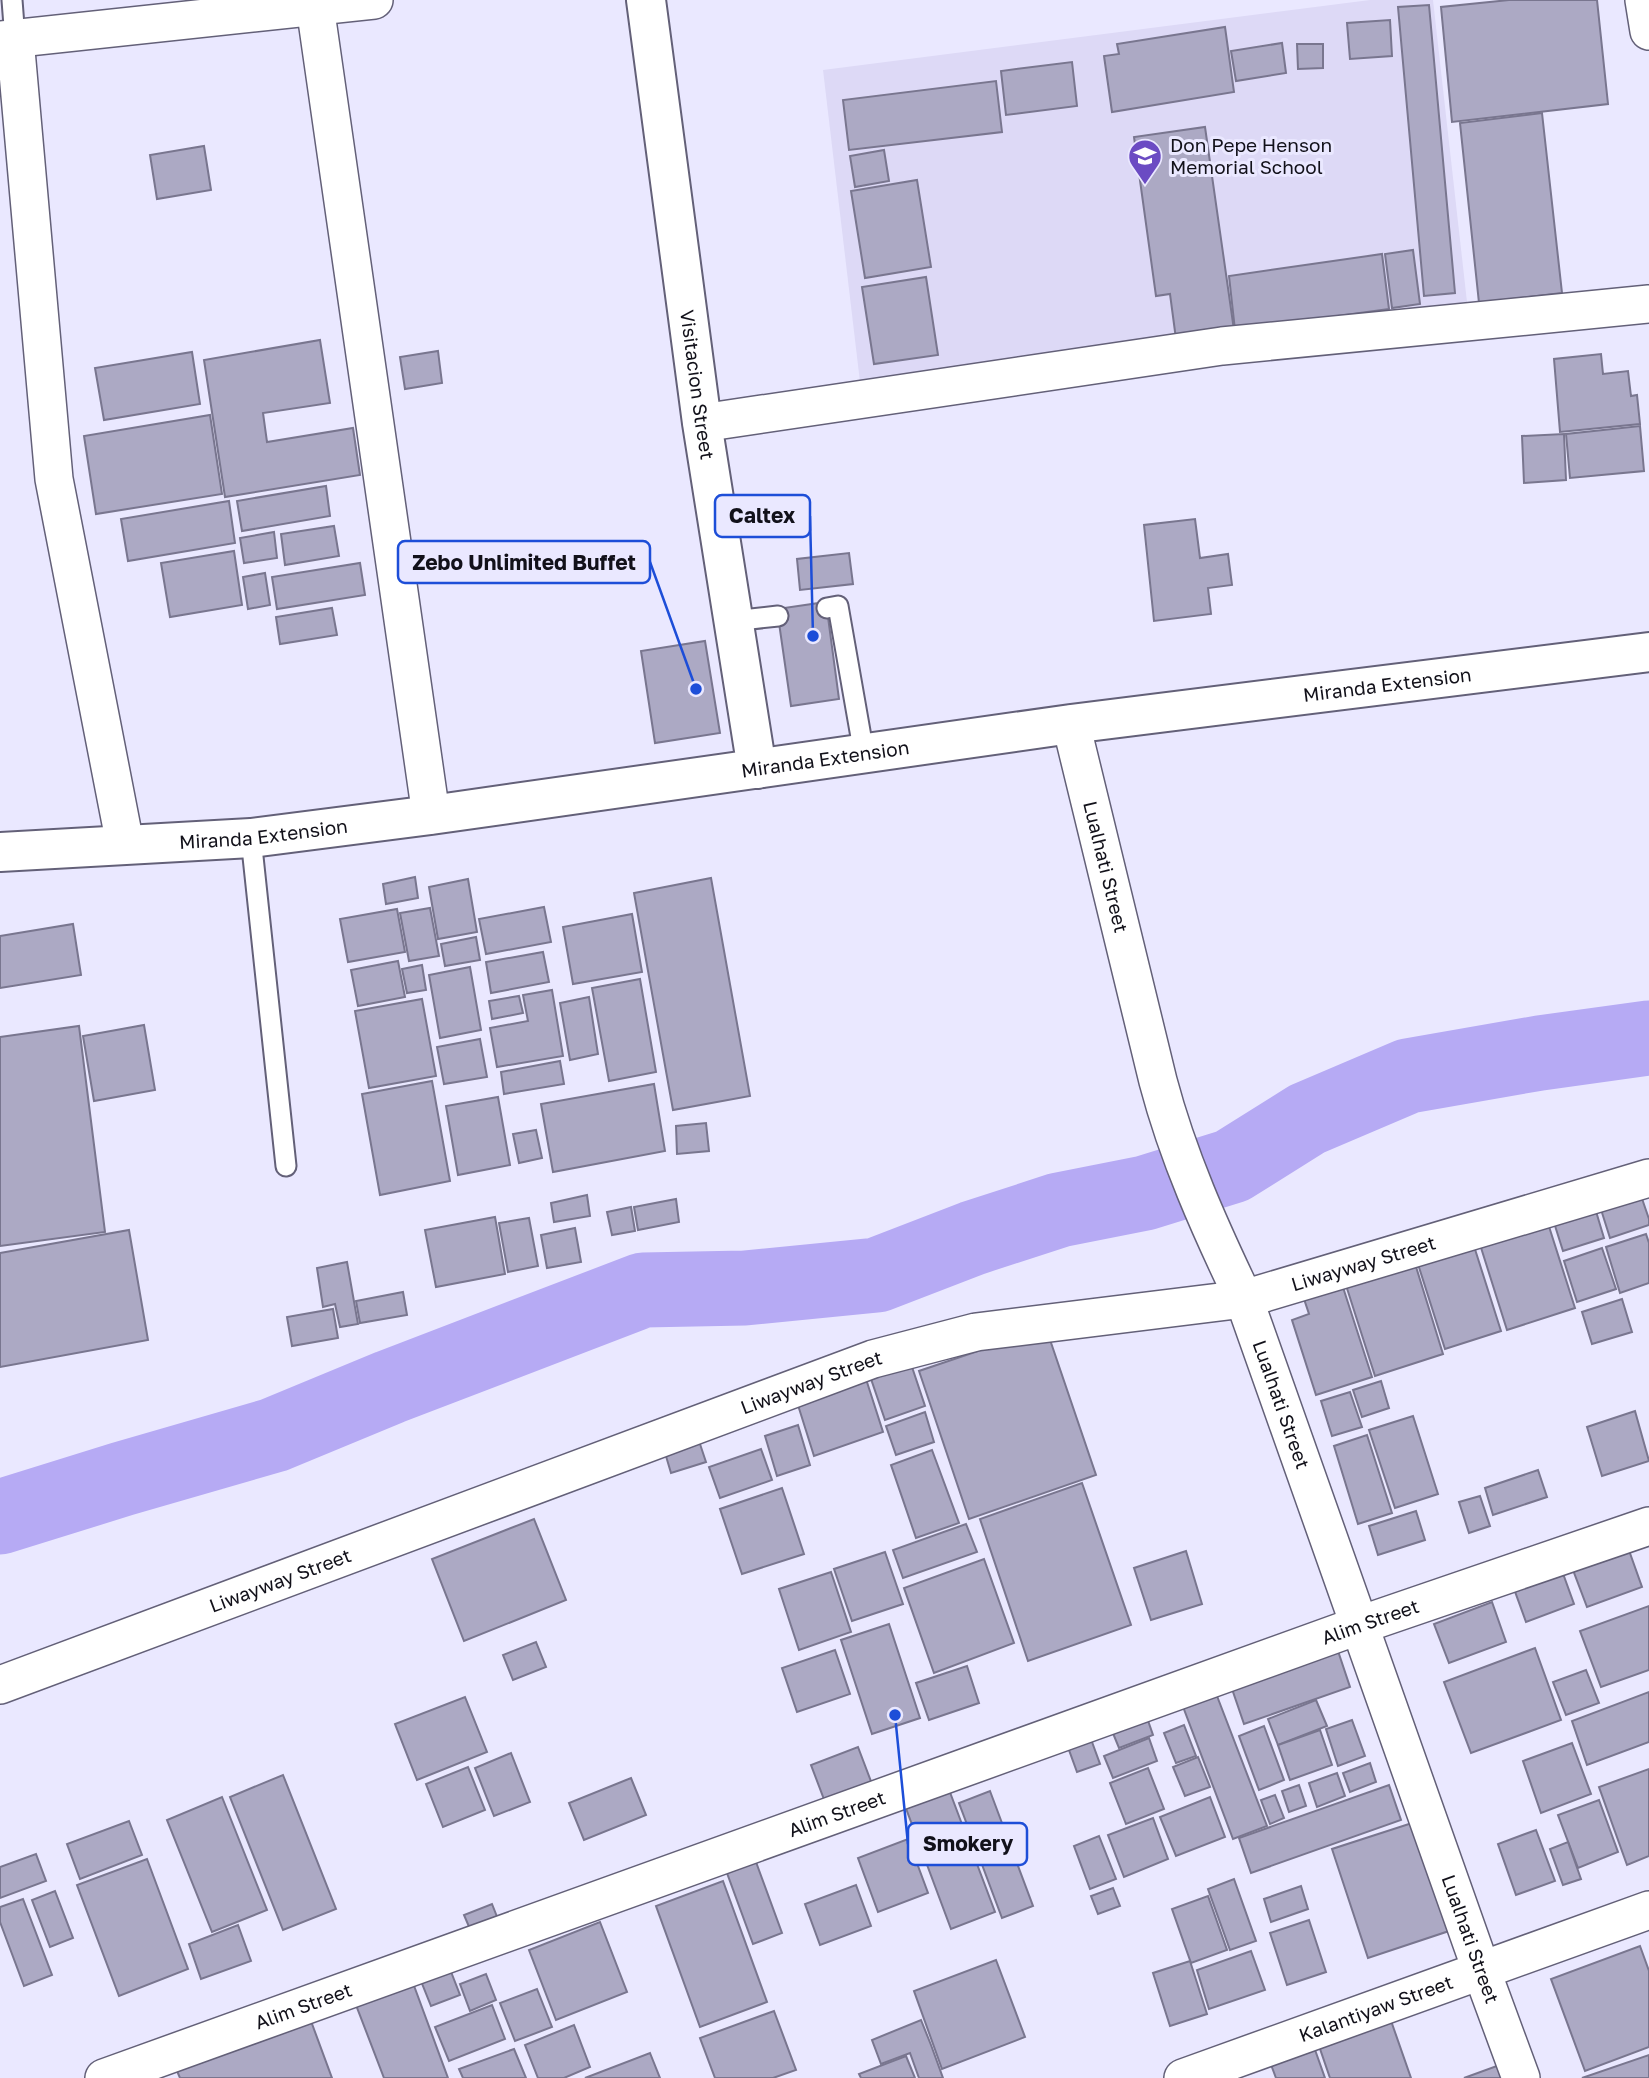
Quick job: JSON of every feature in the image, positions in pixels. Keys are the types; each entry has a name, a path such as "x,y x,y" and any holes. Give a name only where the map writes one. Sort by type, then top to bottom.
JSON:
{"main road":[{"name":"Visitacion Street","path":"646,0 702,423 757,769"},
{"name":"Miranda Extension","path":"0,852 251,838 431,816 1071,724 1649,652"}],"street":[{"path":"125,844 54,479 7,40 374,0"},
{"path":"1644,0 1649,31"},
{"path":"315,6 431,816"},
{"path":"702,423 1222,346 1649,304"},
{"name":"Lualhati Street","path":"1071,724 1157,1082 1174,1138 1214,1236 1244,1299 1521,2078"},
{"name":"Liwayway Street","path":"0,1685 873,1359 976,1332 1244,1299 1649,1178"},
{"name":"Alim Street","path":"104,2078 1360,1625 1649,1526"},
{"name":"Kalantiyaw Street","path":"1183,2078 1649,1910"}],"lane":[{"path":"7,40 12,0"},
{"path":"827,608 838,607 864,754"},
{"path":"733,621 778,616"},
{"path":"251,838 286,1166"}],"shaded area":[{"name":"Don Pepe Henson Memorial School","path":"1370,0 1433,0 1467,302 860,382 823,70"}],"building":[{"path":"1509,0 1597,0 1608,104 1452,122 1441,7"},
{"path":"1429,5 1455,293 1424,296 1398,7"},
{"path":"1390,20 1392,56 1350,59 1347,23"},
{"path":"1225,27 1234,92 1112,112 1104,56 1119,54 1117,44"},
{"path":"1282,43 1286,73 1236,81 1231,51"},
{"path":"1297,44 1323,44 1323,68 1298,69"},
{"path":"1072,62 1077,106 1006,115 1001,71"},
{"path":"996,81 1002,132 849,150 843,100"},
{"path":"1542,113 1562,293 1479,303 1460,123"},
{"path":"1205,127 1234,330 1176,339 1170,294 1156,296 1134,137"},
{"path":"204,146 211,190 157,199 150,155"},
{"path":"884,150 889,181 855,187 850,156"},
{"path":"917,180 931,267 865,278 851,191"},
{"path":"1413,250 1420,304 1392,308 1385,254"},
{"path":"1382,254 1389,309 1235,330 1229,276"},
{"path":"926,277 938,355 874,364 862,287"},
{"path":"320,340 330,403 263,413 267,442 353,428 360,475 225,497 204,360"},
{"path":"438,351 442,383 405,389 400,357"},
{"path":"192,352 200,404 104,420 95,368"},
{"path":"1601,354 1603,374 1628,371 1631,396 1637,395 1640,424 1560,432 1554,359"},
{"path":"210,415 222,494 96,514 84,436"},
{"path":"1640,426 1644,471 1570,478 1566,434"},
{"path":"1564,434 1566,480 1524,483 1522,436"},
{"path":"326,486 330,516 242,531 237,501"},
{"path":"229,501 235,543 128,561 121,519"},
{"path":"1195,519 1200,558 1228,554 1232,585 1208,588 1211,614 1154,621 1144,525"},
{"path":"334,526 339,556 285,565 281,534"},
{"path":"274,532 277,558 244,563 240,538"},
{"path":"234,551 242,605 170,617 161,563"},
{"path":"849,553 853,584 800,590 797,559"},
{"path":"360,563 365,595 277,609 272,577"},
{"path":"265,573 270,605 248,609 243,577"},
{"path":"826,602 839,699 791,706 777,609"},
{"path":"332,608 337,635 280,644 276,617"},
{"path":"705,641 720,733 655,743 641,651"},
{"path":"415,877 418,898 386,904 383,884"},
{"path":"711,878 750,1096 673,1110 634,893"},
{"path":"468,879 477,932 438,939 429,887"},
{"path":"544,907 551,942 486,954 479,919"},
{"path":"430,908 439,956 409,961 400,913"},
{"path":"397,909 405,952 348,962 340,919"},
{"path":"632,914 642,972 573,984 563,927"},
{"path":"73,924 81,975 0,988 0,936"},
{"path":"476,937 480,960 445,966 441,944"},
{"path":"543,952 549,982 491,993 486,962"},
{"path":"398,961 405,997 358,1006 351,970"},
{"path":"422,965 426,990 407,993 402,969"},
{"path":"470,967 481,1030 440,1038 429,975"},
{"path":"640,979 656,1072 609,1081 592,988"},
{"path":"552,990 563,1056 497,1067 490,1028 528,1021 523,995"},
{"path":"519,996 523,1013 492,1019 489,1001"},
{"path":"589,997 598,1054 570,1060 560,1003"},
{"path":"422,999 436,1076 369,1088 355,1011"},
{"path":"144,1025 155,1090 94,1101 83,1036"},
{"path":"79,1026 105,1232 0,1246 0,1037"},
{"path":"480,1039 487,1077 444,1084 437,1047"},
{"path":"560,1061 564,1084 504,1094 501,1072"},
{"path":"432,1081 450,1181 380,1195 362,1094"},
{"path":"654,1084 665,1151 553,1172 541,1104"},
{"path":"498,1097 510,1165 458,1175 446,1106"},
{"path":"706,1123 709,1151 677,1154 676,1126"},
{"path":"536,1130 542,1158 519,1163 513,1134"},
{"path":"1638,1187 1649,1225 1610,1238 1598,1200"},
{"path":"587,1195 590,1216 554,1222 551,1203"},
{"path":"1592,1198 1604,1238 1563,1251 1550,1210"},
{"path":"676,1199 679,1222 638,1230 634,1207"},
{"path":"631,1207 635,1231 612,1235 607,1212"},
{"path":"1545,1214 1575,1308 1507,1330 1477,1235"},
{"path":"495,1217 505,1274 436,1287 425,1230"},
{"path":"529,1218 538,1266 508,1272 499,1223"},
{"path":"575,1228 581,1262 547,1268 541,1235"},
{"path":"129,1230 148,1340 0,1367 0,1253"},
{"path":"1646,1234 1649,1243 1649,1283 1620,1293 1606,1247"},
{"path":"1473,1243 1501,1331 1445,1349 1417,1261"},
{"path":"1602,1248 1616,1289 1577,1302 1564,1261"},
{"path":"1413,1257 1443,1354 1375,1376 1344,1279"},
{"path":"347,1262 358,1324 340,1327 335,1304 323,1307 317,1268"},
{"path":"1340,1278 1372,1377 1316,1395 1292,1320 1309,1314 1301,1290"},
{"path":"403,1292 407,1315 360,1323 356,1301"},
{"path":"1622,1299 1632,1332 1592,1344 1582,1312"},
{"path":"333,1309 338,1338 292,1346 287,1317"},
{"path":"1046,1328 1096,1475 969,1519 919,1371"},
{"path":"909,1358 925,1406 885,1420 869,1373"},
{"path":"866,1379 883,1432 814,1456 797,1402"},
{"path":"1381,1381 1389,1408 1362,1417 1353,1390"},
{"path":"1350,1392 1362,1427 1332,1436 1321,1401"},
{"path":"1635,1411 1649,1461 1602,1476 1587,1427"},
{"path":"925,1412 934,1442 896,1455 886,1426"},
{"path":"1413,1416 1438,1494 1395,1508 1369,1430"},
{"path":"798,1425 810,1465 777,1476 765,1436"},
{"path":"697,1435 706,1462 671,1473 663,1446"},
{"path":"1367,1435 1392,1513 1358,1524 1334,1446"},
{"path":"761,1449 772,1480 720,1498 709,1467"},
{"path":"932,1450 959,1523 916,1538 891,1465"},
{"path":"1538,1470 1547,1497 1493,1515 1485,1488"},
{"path":"1082,1483 1131,1625 1028,1661 980,1519"},
{"path":"782,1488 804,1554 742,1574 720,1509"},
{"path":"1480,1496 1490,1526 1469,1533 1459,1502"},
{"path":"1416,1511 1425,1540 1378,1555 1369,1526"},
{"path":"534,1519 566,1600 464,1641 432,1559"},
{"path":"966,1524 977,1552 903,1578 893,1550"},
{"path":"1626,1542 1642,1587 1587,1607 1570,1562"},
{"path":"1186,1551 1202,1604 1151,1620 1134,1568"},
{"path":"885,1552 903,1604 852,1621 834,1569"},
{"path":"984,1559 1014,1643 934,1673 904,1588"},
{"path":"1561,1568 1574,1604 1526,1622 1513,1586"},
{"path":"831,1572 851,1632 799,1650 779,1589"},
{"path":"1492,1602 1506,1642 1449,1663 1434,1624"},
{"path":"1649,1606 1649,1670 1601,1687 1580,1631"},
{"path":"889,1624 920,1718 872,1734 841,1640"},
{"path":"536,1642 546,1667 513,1680 503,1655"},
{"path":"1335,1642 1350,1687 1244,1724 1229,1680"},
{"path":"1535,1648 1561,1720 1471,1753 1444,1682"},
{"path":"835,1650 850,1694 797,1712 782,1668"},
{"path":"967,1666 979,1703 929,1720 916,1683"},
{"path":"1586,1670 1599,1703 1566,1715 1553,1682"},
{"path":"1212,1683 1267,1826 1233,1839 1179,1696"},
{"path":"1649,1692 1649,1742 1587,1765 1572,1721"},
{"path":"465,1697 487,1752 417,1780 395,1724"},
{"path":"1316,1700 1327,1726 1278,1745 1268,1719"},
{"path":"1145,1712 1153,1735 1119,1748 1110,1726"},
{"path":"1352,1720 1365,1756 1338,1766 1326,1729"},
{"path":"1184,1725 1196,1756 1176,1763 1164,1733"},
{"path":"1264,1726 1284,1780 1259,1790 1239,1736"},
{"path":"1320,1730 1332,1765 1290,1780 1278,1745"},
{"path":"1088,1731 1100,1764 1077,1772 1065,1739"},
{"path":"1149,1738 1157,1761 1113,1778 1104,1756"},
{"path":"1572,1743 1591,1794 1541,1813 1523,1761"},
{"path":"858,1747 872,1784 825,1802 811,1765"},
{"path":"511,1753 530,1802 494,1816 475,1768"},
{"path":"1198,1757 1210,1787 1185,1796 1173,1767"},
{"path":"1370,1763 1376,1782 1350,1792 1343,1773"},
{"path":"468,1767 485,1810 443,1827 426,1784"},
{"path":"1148,1768 1164,1809 1126,1824 1110,1783"},
{"path":"1649,1769 1649,1856 1627,1865 1599,1787"},
{"path":"1337,1773 1345,1796 1317,1807 1309,1783"},
{"path":"283,1775 336,1909 283,1930 230,1797"},
{"path":"631,1778 646,1815 584,1840 569,1803"},
{"path":"1299,1785 1306,1806 1289,1812 1282,1791"},
{"path":"1389,1785 1401,1820 1251,1873 1239,1838"},
{"path":"948,1787 995,1912 951,1929 904,1803"},
{"path":"990,1791 1033,1906 1002,1918 959,1803"},
{"path":"1275,1795 1284,1818 1270,1824 1261,1800"},
{"path":"222,1797 267,1910 212,1932 167,1820"},
{"path":"1210,1797 1225,1837 1176,1856 1160,1817"},
{"path":"1599,1800 1618,1852 1578,1868 1558,1815"},
{"path":"1153,1818 1168,1859 1124,1877 1108,1835"},
{"path":"129,1821 142,1855 80,1879 67,1844"},
{"path":"1412,1823 1449,1931 1368,1958 1332,1849"},
{"path":"1536,1830 1555,1881 1516,1895 1498,1844"},
{"path":"1099,1836 1116,1879 1090,1889 1074,1846"},
{"path":"908,1839 928,1893 878,1912 858,1858"},
{"path":"1568,1842 1581,1879 1563,1885 1550,1849"},
{"path":"36,1854 46,1881 0,1898 0,1867"},
{"path":"147,1859 188,1969 119,1996 77,1885"},
{"path":"756,1862 782,1933 753,1944 727,1873"},
{"path":"1234,1879 1256,1941 1230,1950 1208,1889"},
{"path":"723,1881 767,2002 700,2027 656,1906"},
{"path":"856,1885 871,1926 820,1945 805,1904"},
{"path":"1301,1886 1308,1909 1271,1922 1264,1899"},
{"path":"1113,1888 1120,1906 1098,1914 1091,1896"},
{"path":"55,1891 73,1938 50,1947 32,1900"},
{"path":"1208,1896 1227,1950 1191,1963 1172,1909"},
{"path":"23,1899 52,1975 24,1986 0,1922 0,1907"},
{"path":"492,1904 503,1932 476,1943 464,1915"},
{"path":"1309,1920 1326,1972 1287,1985 1270,1933"},
{"path":"600,1922 627,1992 556,2020 529,1950"},
{"path":"238,1925 251,1961 201,1979 189,1944"},
{"path":"1640,1946 1649,1971 1649,2047 1585,2071 1551,1979"},
{"path":"1251,1951 1265,1990 1209,2009 1197,1970"},
{"path":"996,1960 1025,2037 942,2069 914,1991"},
{"path":"1190,1961 1207,2014 1170,2026 1153,1973"},
{"path":"448,1964 460,1995 431,2006 419,1976"},
{"path":"486,1974 496,2000 470,2011 460,1984"},
{"path":"413,1983 448,2078 384,2078 356,2005"},
{"path":"537,1989 552,2027 515,2041 500,2003"},
{"path":"492,2005 505,2039 449,2061 435,2027"},
{"path":"774,2011 796,2070 773,2078 715,2078 700,2038"},
{"path":"308,2013 332,2078 180,2078 174,2064"},
{"path":"1389,2015 1411,2078 1330,2078 1317,2040"},
{"path":"921,2020 943,2078 919,2078 910,2053 881,2064 872,2040"},
{"path":"574,2025 590,2067 564,2078 538,2078 525,2045"},
{"path":"1314,2047 1325,2078 1276,2078 1270,2062"},
{"path":"514,2049 526,2078 463,2078 459,2069"},
{"path":"650,2053 660,2078 585,2078"},
{"path":"1649,2055 1649,2078 1582,2078"},
{"path":"906,2056 915,2078 861,2078 859,2074"},
{"path":"1505,2063 1511,2078 1464,2078"}],"waterway":[{"path":"0,1517 274,1435 390,1387 643,1290 745,1288 877,1275 973,1238 1059,1210 1145,1193 1232,1166 1307,1119 1408,1076 1540,1053 1649,1038"}],"place":[{"name":"Don Pepe Henson Memorial School","path":"1145,186"},
{"name":"Caltex","path":"813,636"},
{"name":"Zebo Unlimited Buffet","path":"696,689"},
{"name":"Smokery","path":"895,1715"}]}
